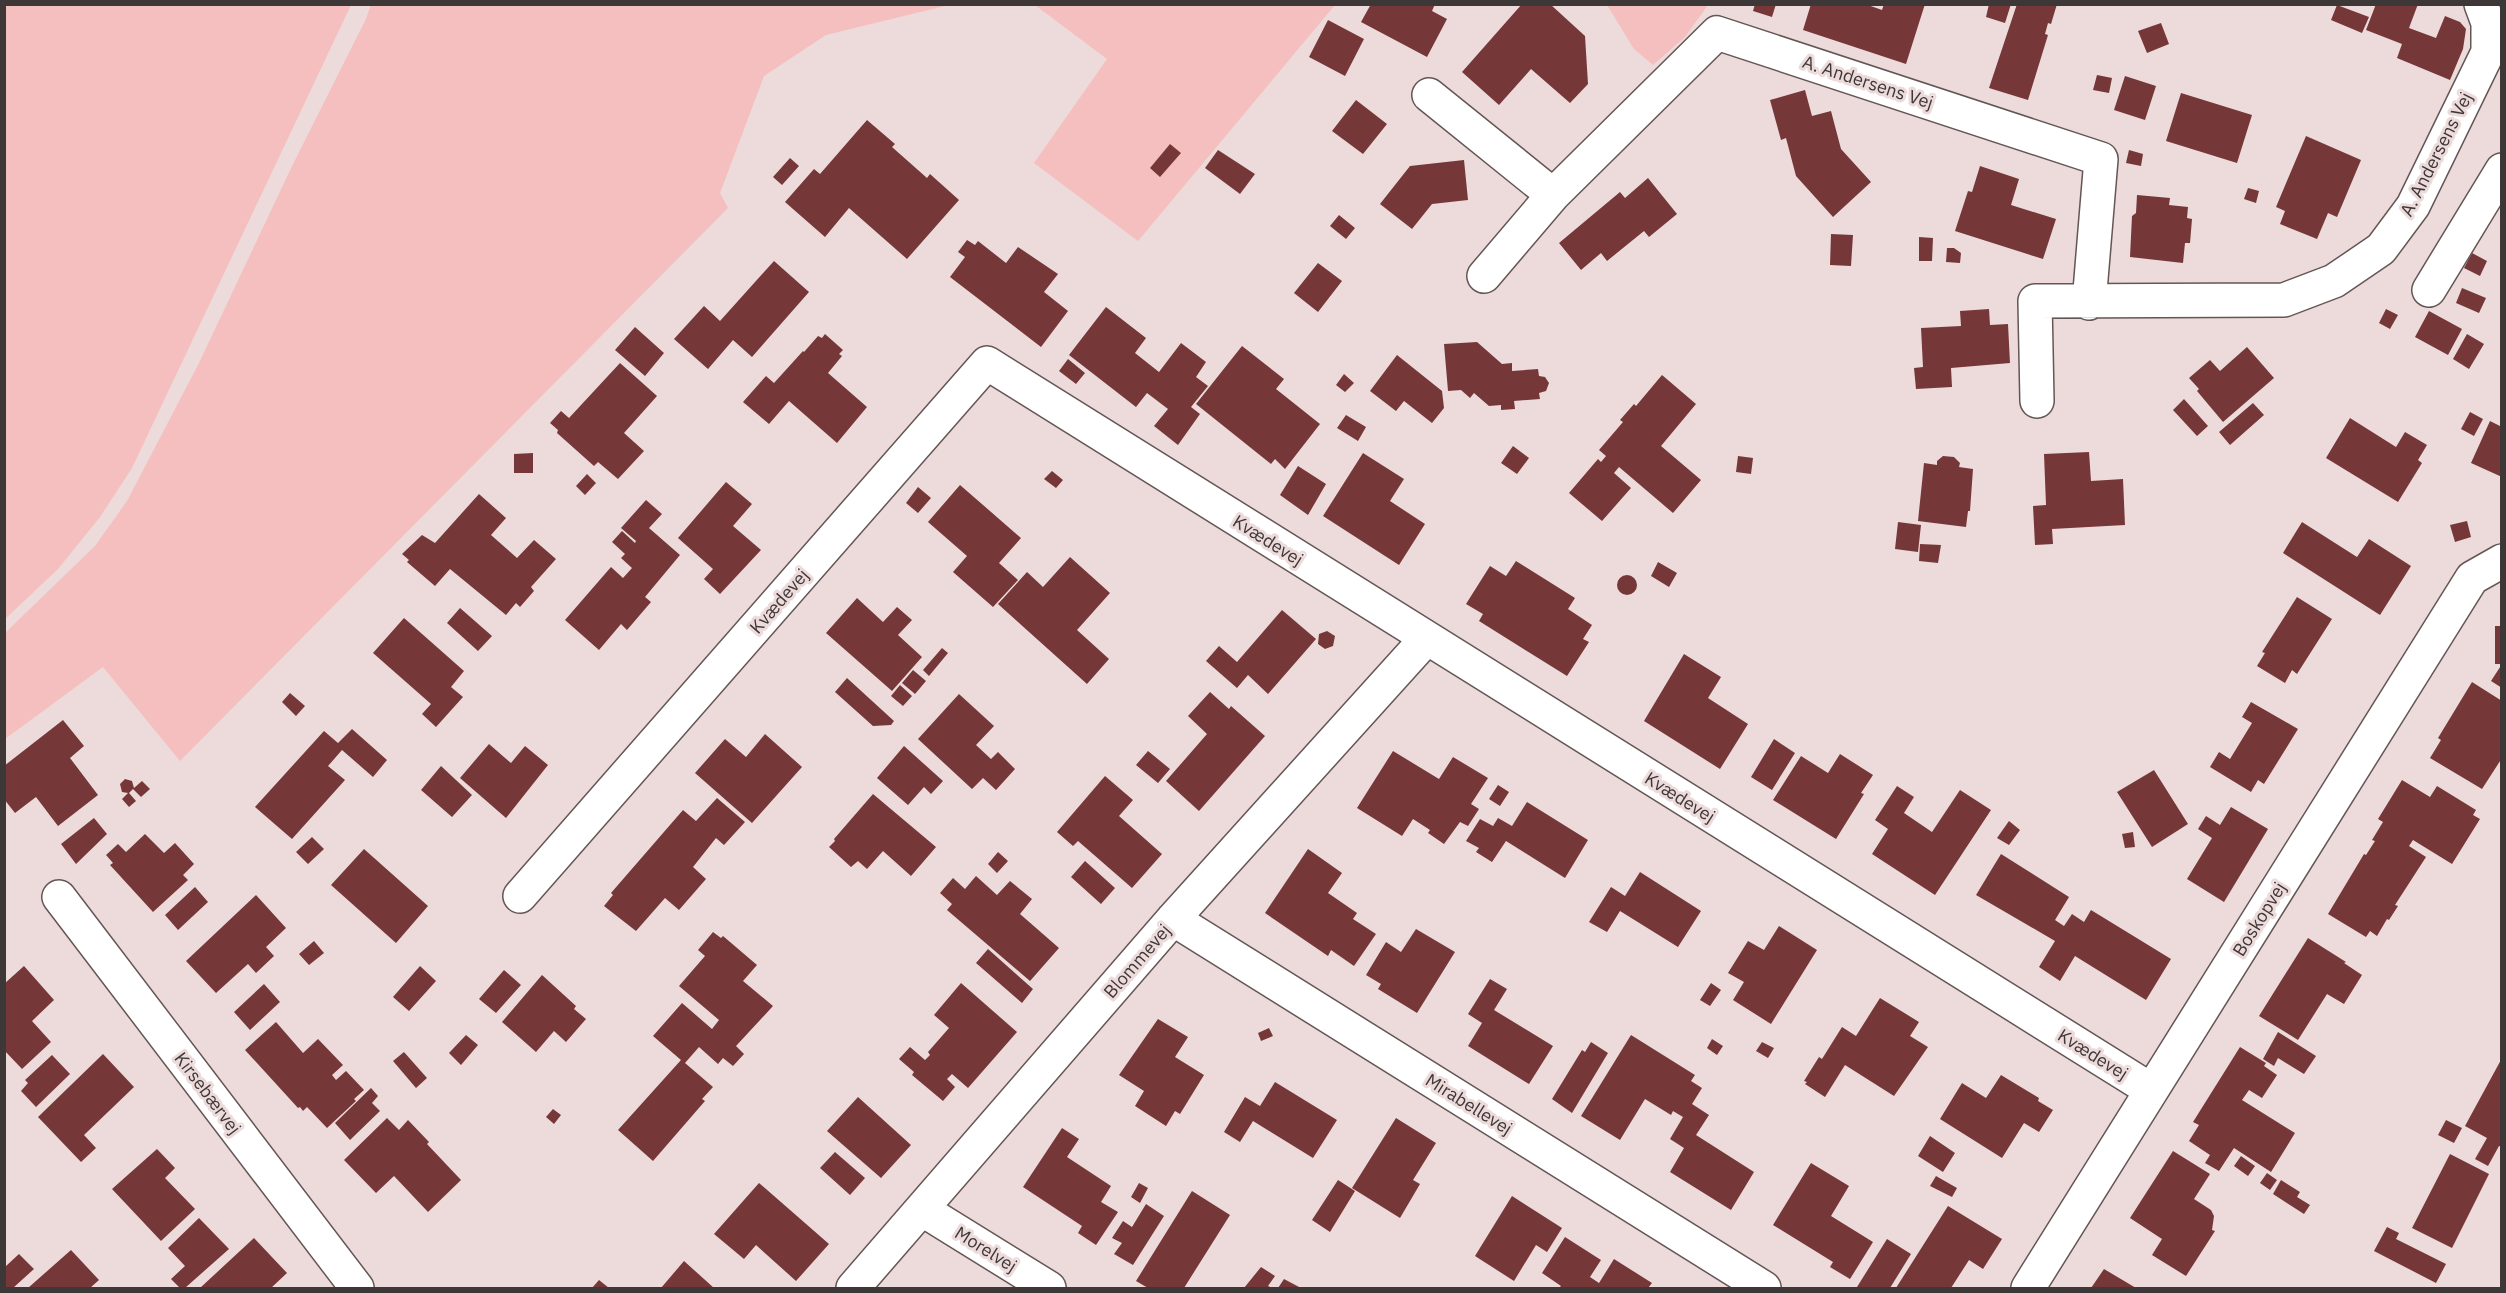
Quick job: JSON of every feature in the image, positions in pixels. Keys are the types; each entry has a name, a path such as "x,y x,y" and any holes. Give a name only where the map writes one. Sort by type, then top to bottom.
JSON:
{"street":[{"name":"A. Andersens Vej","path":"2037,401 2035,301 2089,303 2284,300 2334,281 2381,249 2413,206 2488,52 2488,23 2481,4"},
{"name":"A. Andersens Vej","path":"1484,276 1552,195 1717,33 2101,159 2089,303"},
{"path":"1429,95 1552,195"},
{"path":"2429,290 2502,170"},
{"name":"Kvædevej","path":"520,896 987,363 2151,1090"},
{"name":"Boskopvej","path":"2028,1288 2472,578 2502,561"},
{"name":"Blommevej","path":"853,1288 1173,919 1426,639"},
{"name":"Kirsebærvej","path":"58,897 357,1288"},
{"name":"Mirabellevej","path":"1173,919 1764,1288"},
{"name":"Morelvej","path":"922,1210 1048,1288"}],"shaded area":[{"path":"5,4 351,5 132,468 100,517 58,569 5,619"},
{"path":"371,4 949,5 826,35 764,76 720,193 728,208 180,761 103,667 5,739 5,633 95,546 127,501 199,363 293,164 366,19"},
{"path":"1035,5 1335,5 1138,241 1034,163 1107,59"},
{"path":"1607,5 1708,5 1685,37 1653,65 1634,49"}],"building":[{"path":"1371,4 1435,4 1432,11 1447,19 1427,57 1361,22"},
{"path":"1522,4 1550,4 1585,36 1588,84 1570,103 1531,69 1499,105 1462,72"},
{"path":"1755,4 1776,4 1772,17 1753,11"},
{"path":"1811,4 1865,4 1882,10 1884,4 1925,4 1906,64 1803,30"},
{"path":"1989,4 2011,4 2005,23 1986,17"},
{"path":"2017,4 2057,4 2051,24 2048,23 2045,34 2048,35 2028,100 1989,88"},
{"path":"2376,4 2418,4 2409,28 2436,38 2445,16 2460,22 2466,29 2463,49 2450,80 2397,58 2402,44 2366,30"},
{"path":"2337,5 2369,17 2362,33 2331,20"},
{"path":"1328,20 1364,39 1345,76 1309,57"},
{"path":"2161,23 2169,44 2147,53 2138,31"},
{"path":"2097,75 2112,78 2109,93 2093,90"},
{"path":"2125,76 2156,86 2145,120 2114,110"},
{"path":"1805,90 1812,116 1831,111 1841,149 1871,182 1833,217 1796,176 1786,138 1781,140 1770,100"},
{"path":"2181,93 2252,115 2237,163 2166,141"},
{"path":"1356,100 1387,124 1363,154 1332,131"},
{"path":"867,120 895,144 892,147 927,178 930,174 959,200 907,259 849,208 825,237 785,202 814,169 820,174"},
{"path":"2306,136 2361,160 2337,217 2328,213 2317,239 2280,224 2285,211 2276,207"},
{"path":"1170,144 1181,153 1160,177 1150,168"},
{"path":"1218,150 1255,174 1240,194 1205,168"},
{"path":"2129,150 2143,154 2141,166 2126,163"},
{"path":"790,158 799,166 782,185 773,177"},
{"path":"1464,160 1468,200 1432,204 1412,229 1380,204 1410,166"},
{"path":"1980,166 2019,179 2011,205 2056,219 2043,259 1955,231 1968,191 1972,192"},
{"path":"1648,178 1677,214 1649,237 1644,231 1607,261 1601,253 1581,270 1559,243 1620,192 1625,198"},
{"path":"2248,188 2259,191 2256,203 2244,199"},
{"path":"2137,195 2170,198 2169,205 2188,207 2187,218 2192,219 2190,243 2185,243 2183,263 2130,257 2132,216 2136,213"},
{"path":"1339,215 1355,228 1346,239 1330,226"},
{"path":"1831,234 1853,235 1851,266 1830,265"},
{"path":"1919,237 1933,238 1932,261 1919,261"},
{"path":"967,240 975,245 978,241 1006,263 1018,247 1058,274 1044,292 1068,311 1041,347 950,277 965,257 958,252"},
{"path":"1947,248 1954,248 1961,253 1960,263 1946,262"},
{"path":"2472,253 2487,261 2480,276 2464,268"},
{"path":"774,261 809,292 752,357 733,340 708,369 674,339 704,306 720,321"},
{"path":"1318,263 1342,281 1318,312 1294,293"},
{"path":"2462,288 2486,298 2479,313 2456,303"},
{"path":"1106,307 1146,338 1135,353 1159,372 1181,343 1206,362 1196,377 1208,386 1191,407 1200,414 1178,445 1154,426 1168,409 1147,393 1136,407 1069,355"},
{"path":"1989,309 1990,325 2008,324 2010,363 1951,368 1952,387 1916,389 1914,368 1923,367 1921,328 1961,326 1960,311"},
{"path":"2386,309 2398,315 2390,329 2379,323"},
{"path":"2429,311 2462,329 2448,355 2415,337"},
{"path":"635,327 664,353 645,376 615,350"},
{"path":"825,334 843,350 839,354 842,356 828,373 867,407 837,443 789,401 769,424 743,402 766,376 774,383 818,336 822,338"},
{"path":"2467,334 2484,344 2469,369 2453,359"},
{"path":"1477,342 1502,364 1512,363 1512,371 1538,369 1539,376 1545,377 1549,383 1546,391 1539,393 1540,399 1514,401 1515,409 1501,410 1501,405 1489,406 1474,393 1470,398 1461,390 1448,391 1444,344"},
{"path":"1242,346 1284,379 1276,389 1320,424 1285,469 1275,459 1271,464 1196,404"},
{"path":"2247,347 2274,378 2223,422 2189,378 2210,360 2220,371"},
{"path":"1397,355 1442,391 1444,408 1432,423 1404,401 1396,411 1370,391"},
{"path":"1068,359 1085,373 1076,384 1059,371"},
{"path":"620,363 657,396 624,433 644,451 618,479 598,462 594,466 557,433 558,430 550,423 561,411 569,418"},
{"path":"1344,374 1354,383 1345,392 1336,385"},
{"path":"1662,375 1696,404 1661,446 1701,480 1673,513 1619,467 1614,473 1631,488 1602,521 1569,493 1598,459 1601,462 1606,456 1599,450 1623,422 1620,420 1634,404 1636,406"},
{"path":"2184,399 2208,426 2197,436 2173,410"},
{"path":"2253,403 2264,415 2230,445 2219,432"},
{"path":"2470,412 2483,419 2474,436 2461,429"},
{"path":"1346,415 1366,427 1358,441 1337,428"},
{"path":"2350,418 2396,447 2405,432 2427,445 2418,460 2422,463 2398,502 2326,458"},
{"path":"2490,421 2502,427 2502,477 2471,463"},
{"path":"1513,446 1529,458 1517,474 1501,463"},
{"path":"2089,452 2091,481 2123,479 2125,525 2052,529 2053,544 2035,545 2033,506 2046,505 2044,454"},
{"path":"533,453 533,473 514,473 514,454"},
{"path":"1363,453 1404,479 1390,501 1425,524 1399,565 1323,516"},
{"path":"1738,456 1753,458 1751,474 1736,472"},
{"path":"1943,456 1954,457 1960,463 1959,467 1973,469 1970,511 1968,511 1966,527 1918,521 1924,463 1937,465 1937,461"},
{"path":"1298,466 1326,484 1308,515 1280,495"},
{"path":"1052,471 1063,480 1056,488 1044,479"},
{"path":"587,474 596,483 585,495 576,486"},
{"path":"726,482 752,504 733,526 761,550 720,594 704,579 713,569 678,538"},
{"path":"960,485 1021,538 999,563 1018,580 993,607 953,572 967,556 928,522"},
{"path":"918,487 931,498 918,513 906,503"},
{"path":"479,494 506,518 491,535 517,558 534,540 556,559 531,587 534,591 520,607 516,603 506,615 450,569 435,586 407,562 409,560 402,554 422,535 435,543"},
{"path":"646,500 662,514 649,528 680,555 645,597 651,602 627,630 621,624 599,650 565,620 611,567 623,578 632,568 621,558 625,554 612,542 622,531 635,543 636,541 621,528"},
{"path":"2467,521 2471,537 2455,542 2450,525"},
{"path":"1898,522 1921,525 1918,552 1895,549"},
{"path":"2302,522 2357,557 2369,539 2411,566 2380,615 2283,553"},
{"path":"1920,544 1941,545 1938,563 1919,561"},
{"path":"1070,557 1110,593 1077,630 1109,659 1087,684 998,604 1027,572 1043,587"},
{"path":"1516,561 1575,598 1568,609 1592,625 1583,639 1589,642 1567,676 1479,621 1483,614 1466,604 1490,566 1506,576"},
{"path":"1658,562 1677,573 1669,587 1651,576"},
{"path":"1623,575 1631,575 1637,581 1637,589 1631,595 1623,595 1617,589 1617,581"},
{"path":"2297,597 2332,619 2297,674 2292,670 2285,683 2257,666 2265,653 2262,652"},
{"path":"857,598 883,622 897,607 912,620 898,635 922,657 892,691 826,633"},
{"path":"460,608 492,636 478,651 447,623"},
{"path":"1282,610 1316,639 1268,694 1248,675 1237,688 1206,661 1219,646 1237,662"},
{"path":"404,618 464,671 451,687 463,697 436,727 422,714 431,704 373,653"},
{"path":"2495,626 2502,626 2502,664 2495,664"},
{"path":"1327,631 1335,636 1333,646 1325,649 1318,644 1319,634"},
{"path":"942,648 948,653 929,676 923,670"},
{"path":"1684,654 1721,677 1708,698 1748,724 1720,769 1644,721"},
{"path":"2502,664 2502,688 2491,681"},
{"path":"913,670 926,681 915,694 902,683"},
{"path":"847,678 894,721 891,725 873,726 835,692"},
{"path":"2472,682 2502,701 2502,758 2482,789 2430,758 2441,740 2438,738"},
{"path":"900,685 912,696 903,706 891,696"},
{"path":"1210,692 1229,709 1231,706 1265,736 1199,811 1166,781 1207,734 1188,716"},
{"path":"290,693 305,706 296,716 282,702"},
{"path":"959,694 994,726 976,745 991,759 998,752 1015,769 996,790 983,778 972,789 918,739"},
{"path":"2251,702 2298,729 2264,784 2258,780 2251,792 2210,767 2219,752 2230,759 2252,723 2242,717"},
{"path":"63,720 84,746 70,758 98,795 58,826 36,797 15,813 4,799 4,766"},
{"path":"352,729 387,760 373,777 342,750 328,766 345,780 292,839 255,807 324,731 338,743"},
{"path":"765,734 802,767 752,823 695,773 725,739 746,757"},
{"path":"1774,739 1795,753 1772,790 1751,777"},
{"path":"489,744 511,763 525,746 548,765 506,818 460,778"},
{"path":"904,746 943,781 931,794 924,787 908,805 877,778"},
{"path":"1148,751 1170,769 1158,783 1136,765"},
{"path":"1393,751 1439,779 1453,757 1488,778 1471,804 1479,809 1468,826 1460,822 1444,844 1428,833 1430,830 1413,819 1402,836 1357,808"},
{"path":"1840,754 1873,775 1836,839 1773,800 1801,756 1828,773"},
{"path":"441,766 472,795 452,817 421,790"},
{"path":"2154,770 2188,824 2152,847 2117,792"},
{"path":"1105,776 1133,800 1119,816 1162,854 1132,888 1078,841 1073,846 1057,832"},
{"path":"125,779 132,781 134,788 142,781 150,789 141,797 133,789 129,793 136,801 129,807 122,799 128,793 122,792 120,784"},
{"path":"2402,780 2430,797 2437,786 2476,810 2473,815 2480,819 2452,864 2413,840 2409,846 2426,857 2395,905 2398,906 2377,936 2370,931 2366,937 2328,914 2364,854 2366,855 2375,841 2372,840 2383,822 2378,819"},
{"path":"1498,785 1509,792 1500,806 1489,799"},
{"path":"1897,786 1914,797 1904,813 1932,832 1960,790 1991,810 1935,895 1872,854 1888,829 1875,820"},
{"path":"873,794 936,847 911,876 883,851 867,869 858,861 851,867 829,847"},
{"path":"717,798 745,822 724,845 716,838 693,867 706,879 679,910 665,898 636,931 604,906 613,895 611,893 683,810 696,821"},
{"path":"1527,802 1588,840 1565,878 1506,841 1492,862 1476,852 1479,848 1466,841 1480,819 1493,826 1498,818 1512,826"},
{"path":"2231,807 2268,829 2224,902 2187,879 2212,838 2198,829 2206,816 2220,825"},
{"path":"94,818 107,834 76,864 61,844"},
{"path":"2009,821 2020,830 2009,845 1997,838"},
{"path":"2133,832 2135,847 2125,848 2122,834"},
{"path":"145,834 164,853 175,843 194,864 183,875 188,880 153,912 110,865 113,863 106,855 118,844 126,852"},
{"path":"312,837 324,849 308,864 296,852"},
{"path":"364,849 428,906 396,943 331,885"},
{"path":"1308,849 1342,873 1328,893 1357,913 1353,919 1376,934 1354,966 1331,950 1328,956 1265,913"},
{"path":"998,852 1008,861 997,873 988,864"},
{"path":"2001,854 2069,897 2055,920 2064,926 2072,914 2084,922 2091,910 2171,959 2146,1000 2075,956 2060,981 2039,967 2055,941 1976,895"},
{"path":"1085,861 1115,888 1101,904 1071,877"},
{"path":"1640,872 1701,911 1678,947 1620,911 1607,932 1589,922 1611,887 1625,896"},
{"path":"976,876 997,895 1010,881 1032,899 1020,914 1059,948 1030,981 947,910 952,904 940,893 953,878 965,889"},
{"path":"195,887 208,902 178,930 165,915"},
{"path":"256,895 286,928 266,947 274,956 256,973 248,964 216,993 186,961"},
{"path":"1779,926 1817,950 1771,1024 1733,1000 1744,982 1728,973 1748,941 1764,950"},
{"path":"1416,929 1455,952 1417,1013 1378,989 1381,984 1366,975 1386,942 1401,952"},
{"path":"713,932 721,938 723,936 757,965 743,981 773,1006 736,1046 744,1054 733,1066 723,1058 718,1064 699,1047 685,1063 713,1087 702,1099 705,1101 653,1161 618,1130 681,1060 653,1036 682,1003 712,1029 719,1020 679,986 705,956 698,950"},
{"path":"2308,938 2362,975 2344,1004 2327,994 2298,1040 2259,1016"},
{"path":"314,941 324,953 309,965 299,954"},
{"path":"988,949 1033,989 1022,1003 976,963"},
{"path":"24,966 54,1000 32,1021 51,1042 22,1069 4,1050 4,984"},
{"path":"420,966 436,981 409,1011 393,997"},
{"path":"504,970 521,985 496,1013 479,999"},
{"path":"542,975 576,1006 574,1009 586,1019 566,1042 554,1031 536,1052 502,1022"},
{"path":"1490,979 1507,989 1494,1010 1553,1046 1529,1084 1468,1046 1482,1023 1468,1014"},
{"path":"961,983 1017,1032 968,1088 952,1074 947,1079 955,1087 943,1101 912,1075 914,1072 899,1059 910,1047 925,1060 930,1055 928,1052 949,1028 934,1015"},
{"path":"1711,983 1721,990 1710,1006 1700,1000"},
{"path":"264,984 280,1002 250,1030 234,1012"},
{"path":"1880,998 1919,1022 1910,1036 1928,1047 1894,1096 1845,1065 1825,1097 1805,1084 1807,1082 1804,1081 1819,1057 1822,1059 1842,1027 1856,1036"},
{"path":"1158,1019 1188,1037 1175,1057 1204,1075 1180,1114 1175,1111 1166,1126 1135,1106 1144,1091 1119,1075"},
{"path":"276,1022 303,1053 318,1039 343,1065 332,1075 336,1080 346,1071 364,1090 354,1099 356,1101 327,1128 307,1107 303,1111 300,1107 298,1108 245,1050"},
{"path":"1269,1028 1273,1036 1261,1041 1258,1033"},
{"path":"2278,1032 2316,1056 2304,1074 2278,1058 2274,1066 2263,1059"},
{"path":"466,1035 478,1045 461,1065 449,1053"},
{"path":"1631,1035 1695,1075 1691,1081 1702,1088 1692,1104 1709,1115 1696,1135 1754,1172 1731,1210 1670,1172 1684,1148 1670,1139 1683,1117 1673,1111 1671,1115 1645,1099 1620,1140 1581,1116"},
{"path":"1712,1039 1723,1046 1717,1055 1707,1048"},
{"path":"1591,1042 1608,1053 1572,1113 1552,1099 1582,1050 1585,1052"},
{"path":"1762,1042 1774,1048 1768,1058 1756,1051"},
{"path":"2240,1047 2266,1063 2264,1066 2277,1075 2262,1098 2249,1090 2242,1100 2295,1133 2271,1172 2234,1148 2219,1171 2205,1163 2210,1155 2189,1141 2199,1125 2193,1122"},
{"path":"404,1052 427,1078 416,1088 393,1061"},
{"path":"103,1054 134,1087 84,1135 96,1148 81,1162 38,1117"},
{"path":"52,1055 70,1074 36,1107 21,1091 28,1083 25,1080"},
{"path":"2502,1058 2502,1147 2499,1146 2488,1166 2475,1159 2487,1138 2465,1126"},
{"path":"2001,1075 2039,1098 2038,1101 2053,1110 2039,1132 2024,1123 2002,1158 1940,1119 1962,1083 1986,1098"},
{"path":"1275,1082 1337,1120 1313,1158 1253,1121 1240,1142 1224,1132 1245,1097 1260,1106"},
{"path":"371,1088 378,1096 372,1103 380,1111 350,1140 335,1123"},
{"path":"858,1097 911,1145 881,1178 827,1131"},
{"path":"553,1109 561,1115 554,1124 546,1117"},
{"path":"387,1118 399,1130 408,1120 461,1180 428,1212 394,1176 376,1193 344,1160"},
{"path":"1396,1118 1436,1143 1413,1180 1420,1184 1400,1218 1352,1188"},
{"path":"2446,1120 2462,1128 2454,1143 2438,1135"},
{"path":"1062,1128 1079,1139 1067,1157 1111,1186 1101,1202 1118,1212 1096,1245 1078,1233 1082,1226 1023,1187"},
{"path":"1930,1136 1955,1153 1943,1172 1918,1156"},
{"path":"157,1149 175,1168 165,1178 195,1209 161,1241 112,1189"},
{"path":"2173,1151 2210,1174 2194,1199 2211,1210 2214,1216 2212,1230 2215,1231 2186,1276 2152,1255 2162,1239 2130,1218"},
{"path":"835,1152 865,1178 850,1195 820,1168"},
{"path":"2450,1154 2489,1174 2452,1248 2412,1228"},
{"path":"2241,1156 2255,1166 2248,1176 2234,1166"},
{"path":"1811,1163 1849,1186 1831,1216 1873,1242 1850,1279 1830,1267 1833,1262 1773,1225"},
{"path":"2267,1173 2277,1180 2270,1190 2260,1183"},
{"path":"1936,1176 1957,1188 1952,1197 1930,1186"},
{"path":"1338,1180 1355,1191 1330,1232 1312,1220"},
{"path":"2281,1180 2300,1192 2297,1197 2310,1205 2304,1214 2273,1194"},
{"path":"759,1183 829,1244 796,1281 756,1245 744,1259 714,1234"},
{"path":"1139,1183 1148,1188 1140,1203 1131,1197"},
{"path":"1192,1191 1230,1215 1184,1288 1148,1288 1136,1281"},
{"path":"1512,1196 1562,1228 1547,1252 1536,1245 1514,1281 1475,1256"},
{"path":"1146,1204 1164,1216 1133,1265 1114,1254 1122,1243 1112,1238 1123,1221 1132,1227"},
{"path":"1948,1206 2002,1239 1983,1269 1969,1260 1951,1288 1896,1288"},
{"path":"199,1218 229,1249 185,1288 180,1288 171,1279 185,1266 168,1248"},
{"path":"2387,1227 2399,1233 2396,1239 2446,1264 2436,1283 2374,1251"},
{"path":"1565,1237 1601,1260 1590,1277 1599,1283 1614,1259 1652,1283 1648,1288 1559,1288 1561,1286 1542,1273"},
{"path":"254,1238 287,1273 271,1288 200,1288"},
{"path":"1887,1239 1911,1254 1890,1288 1857,1287"},
{"path":"71,1250 99,1280 90,1288 28,1288"},
{"path":"19,1254 34,1269 13,1288 4,1288 4,1264 6,1266"},
{"path":"684,1261 714,1288 661,1288"},
{"path":"1261,1267 1275,1276 1268,1286 1272,1288 1244,1288"},
{"path":"2104,1269 2136,1288 2091,1288"},
{"path":"1284,1279 1301,1288 1278,1288"},
{"path":"599,1280 609,1288 592,1288"}]}
